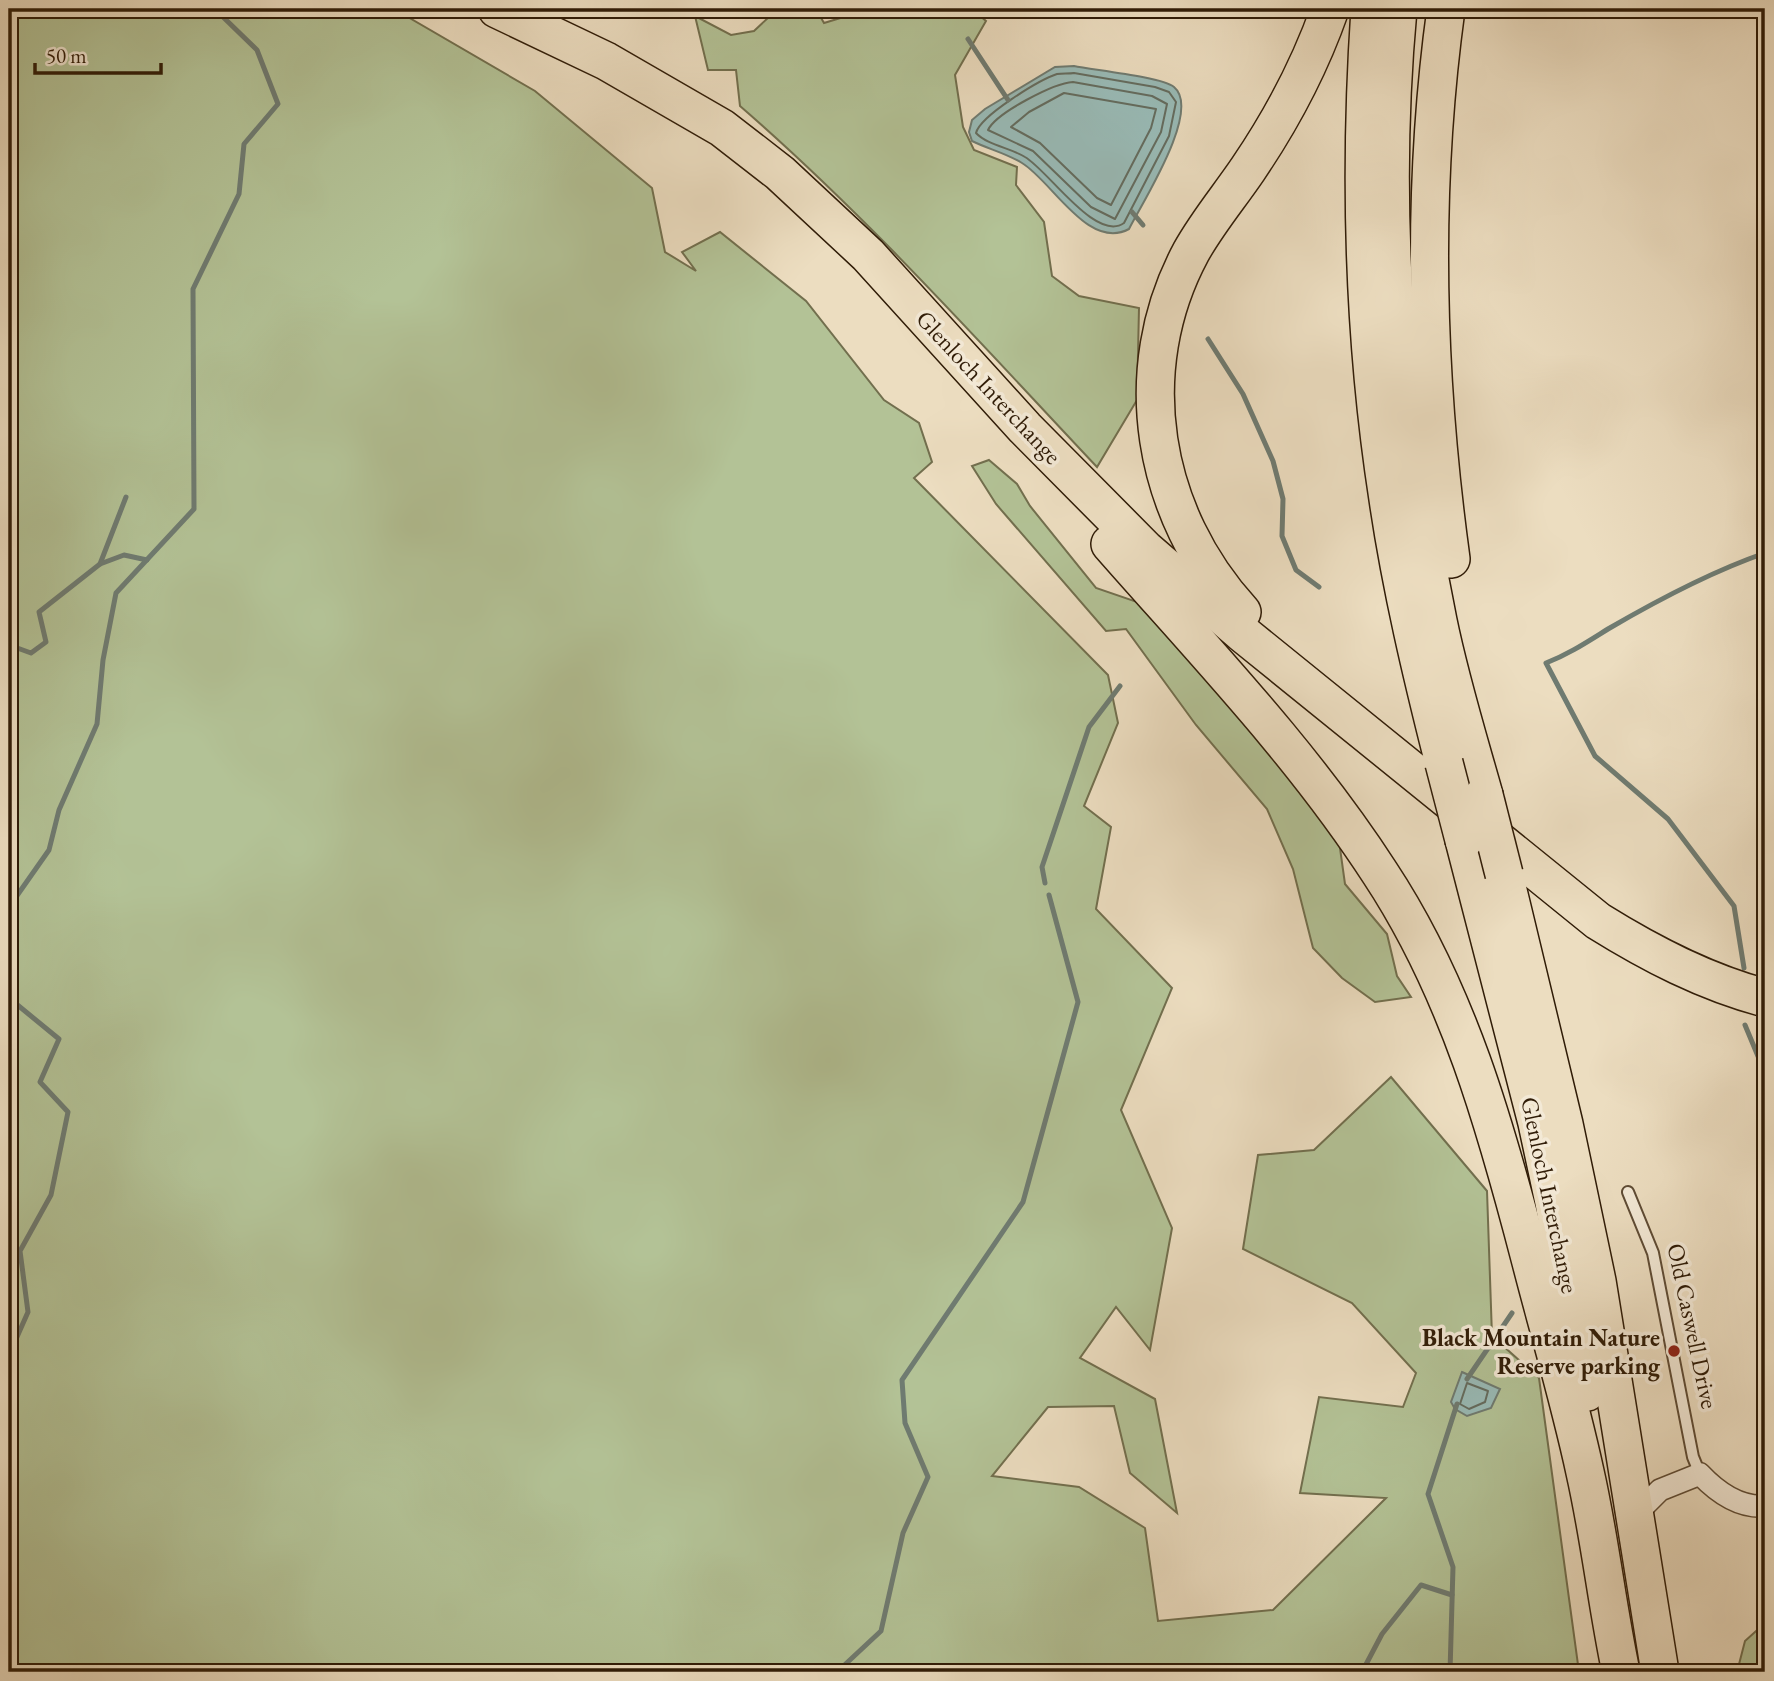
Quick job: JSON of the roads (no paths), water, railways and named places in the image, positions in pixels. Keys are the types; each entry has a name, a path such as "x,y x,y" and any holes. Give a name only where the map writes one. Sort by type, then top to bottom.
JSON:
{"highway":[{"name":"Glenloch Interchange","path":"497,9 606,61 722,128 823,210 1025,428 1146,550 1346,717 1598,921 1669,962 1724,986 1765,998"},
{"path":"1330,9 1317,46 1279,120 1201,234 1184,266 1164,321 1157,356 1154,400 1164,473 1196,550 1233,602 1346,717"},
{"name":"Glenloch Interchange","path":"1370,9 1363,178 1369,324 1377,416 1409,618 1537,1123 1554,1202 1606,1507 1629,1672"},
{"name":"Glenloch Interchange","path":"1398,9 1391,178 1404,401 1412,468 1438,623 1504,874 1585,1217 1660,1672"},
{"path":"1446,9 1436,80 1431,208 1434,387 1452,568 1484,744 1484,796"},
{"path":"959,355 1045,470 1304,767 1381,873 1427,957 1475,1067 1510,1179 1586,1473 1620,1672"}],"street":[{"path":"1636,1514 1660,1490 1700,1474 1728,1497 1751,1506 1765,1506"}],"lane":[{"name":"Old Caswell Drive","path":"1628,1192 1653,1253 1693,1457 1700,1474"}],"water":[{"path":"1074,66 1167,83 1174,87 1181,99 1181,115 1167,157 1129,229 1114,233 1085,223 1022,163 972,141 969,132 972,120 985,109 1055,67"},
{"path":"1462,1372 1500,1389 1491,1408 1467,1416 1455,1409 1451,1402"}],"waterway":[{"path":"9,907 49,850 59,810 97,724 103,660 116,593 194,509 193,289 239,194 244,144 278,104 257,50 222,16"},
{"path":"968,39 1008,100"},
{"path":"1132,212 1143,225"},
{"path":"1208,339 1243,394 1273,461 1283,499 1282,536 1296,570 1319,587"},
{"path":"100,564 126,497"},
{"path":"1744,968 1734,906 1668,819 1595,756 1546,663 1685,587 1765,553"},
{"path":"9,645 31,653 46,642 39,612 100,564 124,555 147,560"},
{"path":"1045,883 1042,867 1089,727 1120,686"},
{"path":"837,1672 881,1631 903,1533 928,1477 905,1423 902,1380 1023,1202 1078,1002 1049,895"},
{"path":"9,998 59,1039 40,1082 68,1112 51,1195 20,1251 28,1312 9,1355"},
{"path":"1745,1025 1765,1073"},
{"path":"1467,1379 1512,1313"},
{"path":"1450,1672 1453,1567 1428,1494 1457,1404"},
{"path":"1362,1672 1382,1634 1421,1585 1452,1595"}],"place":[{"name":"Black Mountain Nature Reserve parking","path":"1674,1351"}]}
